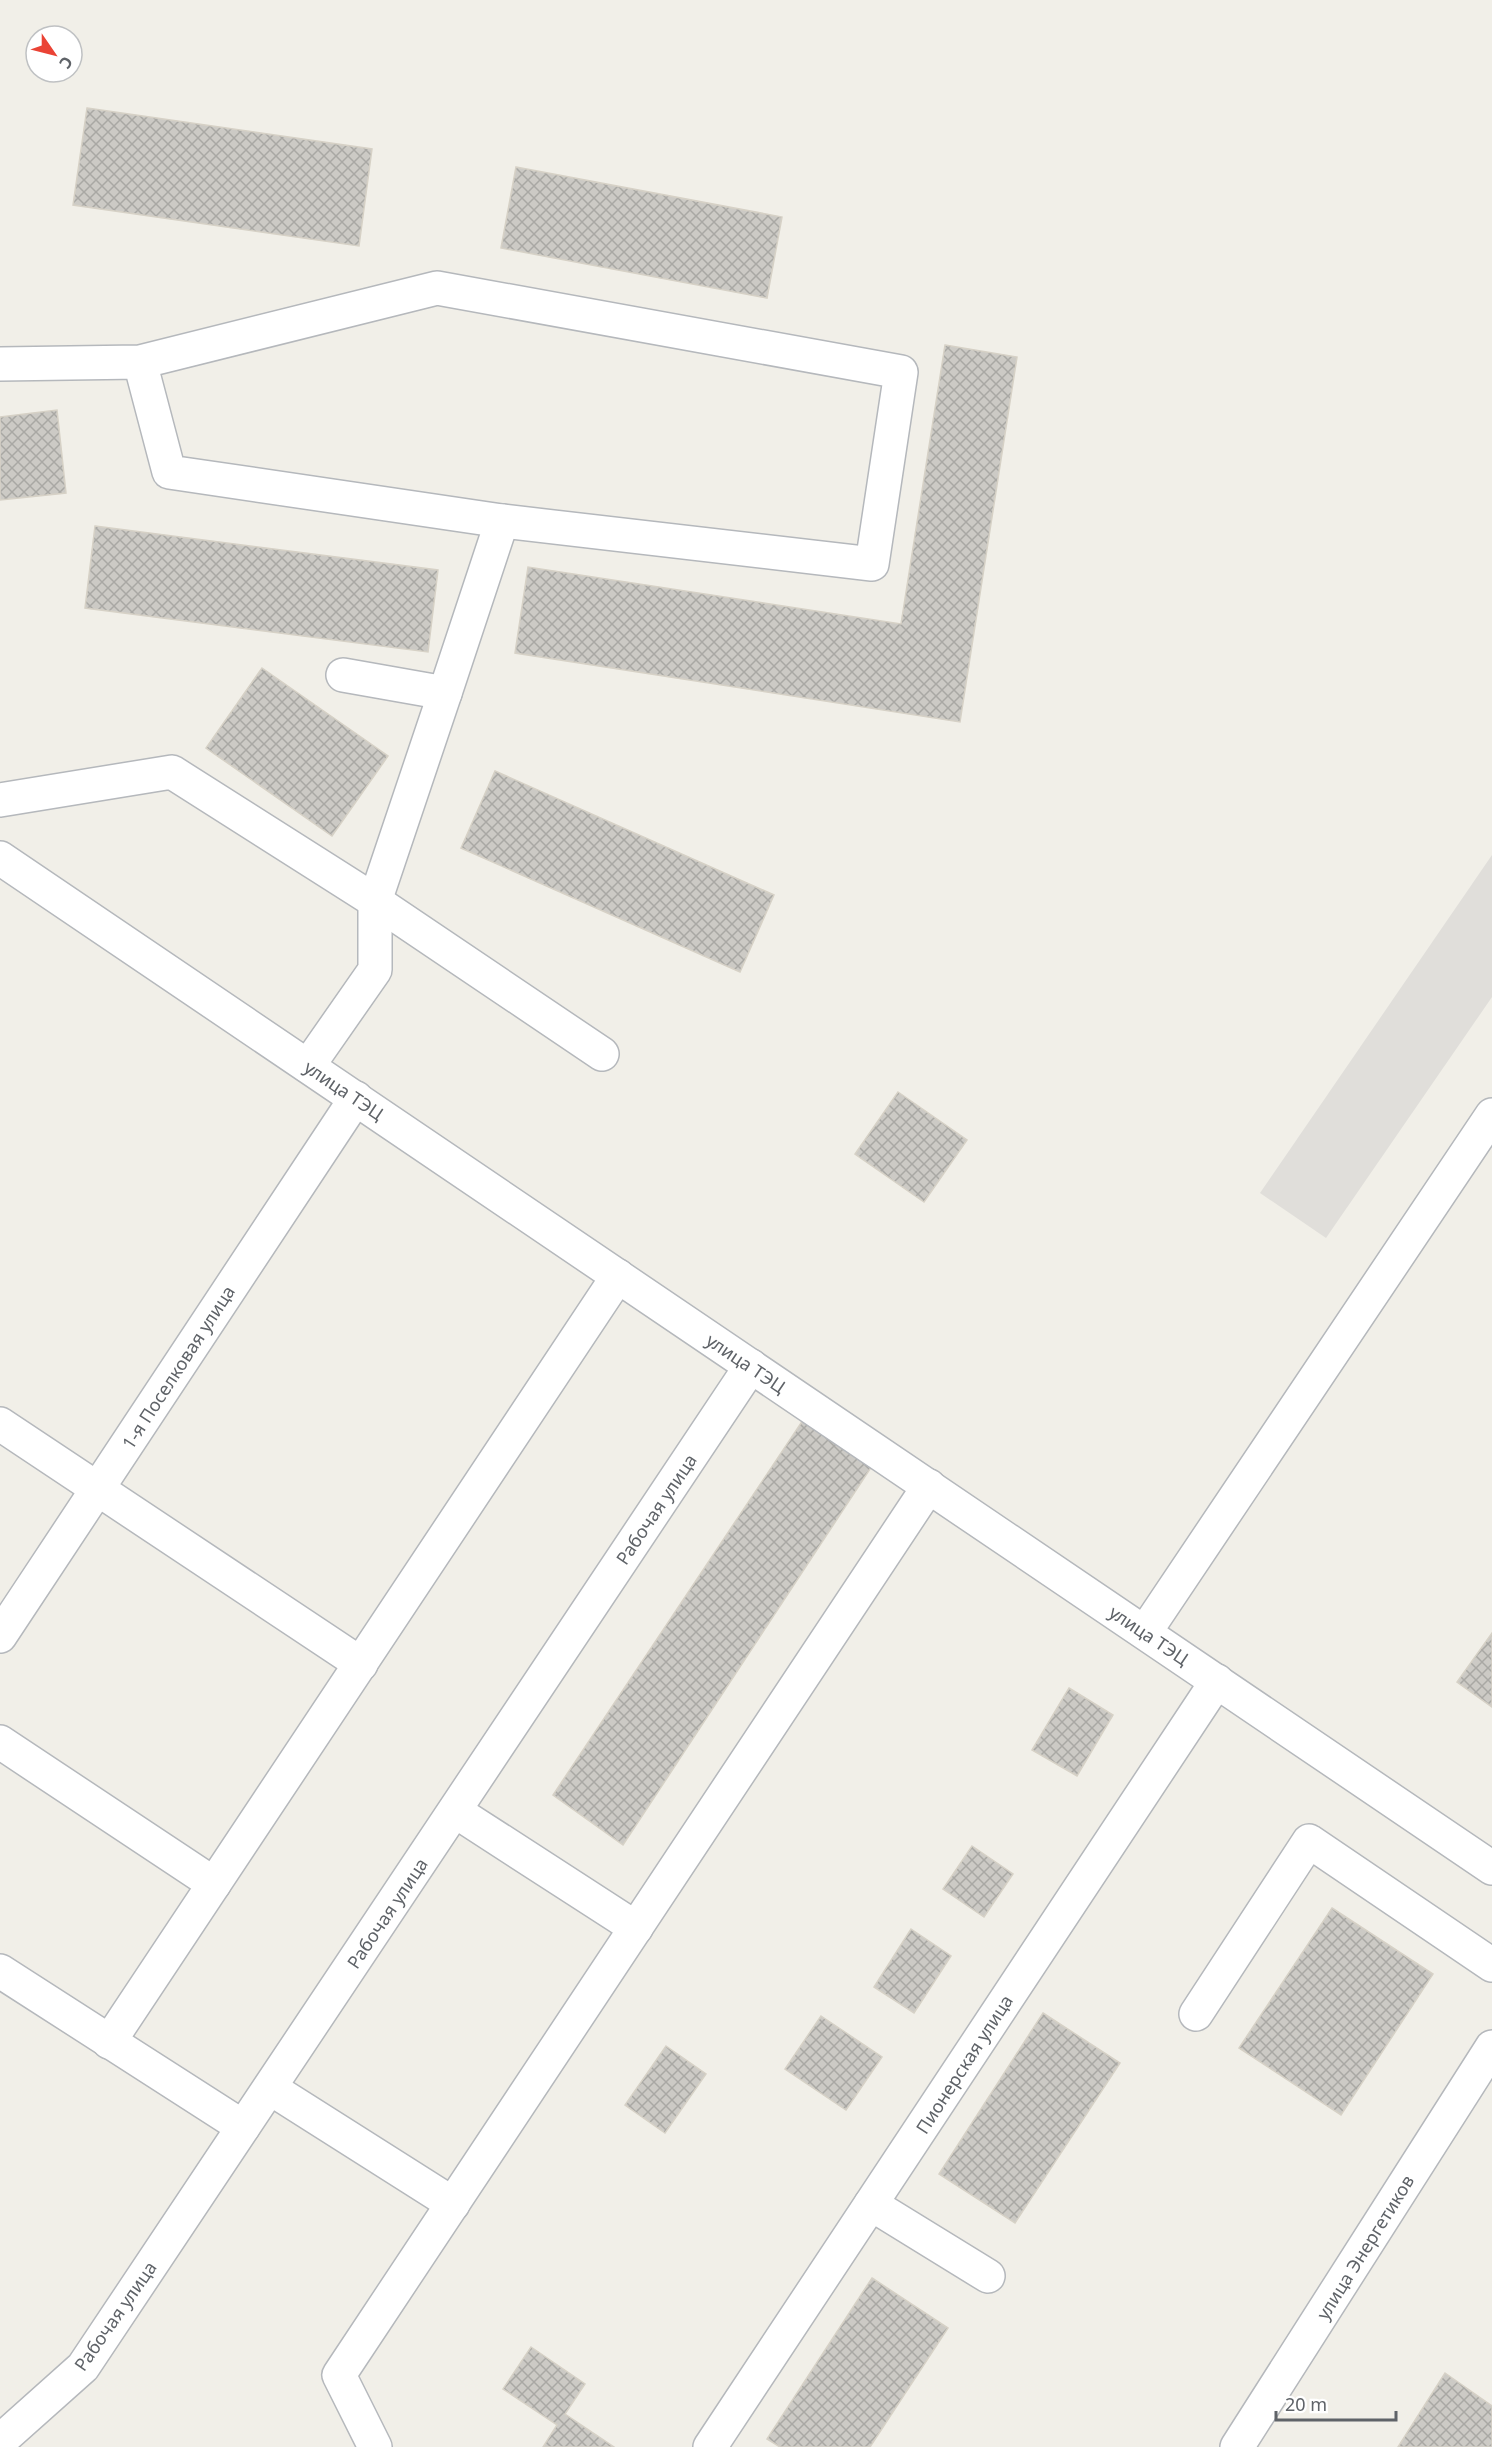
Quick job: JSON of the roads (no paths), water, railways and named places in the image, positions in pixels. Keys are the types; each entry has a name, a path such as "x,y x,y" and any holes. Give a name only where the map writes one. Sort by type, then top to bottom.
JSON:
{"street":[{"path":"0,364 140,362 437,288 901,372 872,564 502,521 169,472 140,362"},
{"path":"308,1066 375,970 375,901 502,521"},
{"path":"342,675 445,693"},
{"path":"0,800 172,771 375,901 603,1054"},
{"name":"улица ТЭЦ","path":"0,858 1492,1868"},
{"name":"1-я Поселковая улица","path":"0,1636 356,1098"},
{"path":"1145,1632 1492,1115"},
{"path":"110,2042 618,1276"},
{"name":"Рабочая улица","path":"0,2441 83,2367 752,1366"},
{"path":"0,1424 361,1664"},
{"path":"375,2447 339,2375 929,1486"},
{"name":"Пионерская улица","path":"710,2447 1217,1681"},
{"path":"0,1742 214,1884"},
{"path":"454,1811 636,1928"},
{"path":"1196,2014 1309,1841 1492,1965"},
{"path":"0,1971 243,2127"},
{"name":"улица Энергетиков","path":"1237,2447 1492,2047"},
{"path":"270,2088 453,2204"},
{"path":"872,2204 988,2276"}]}
